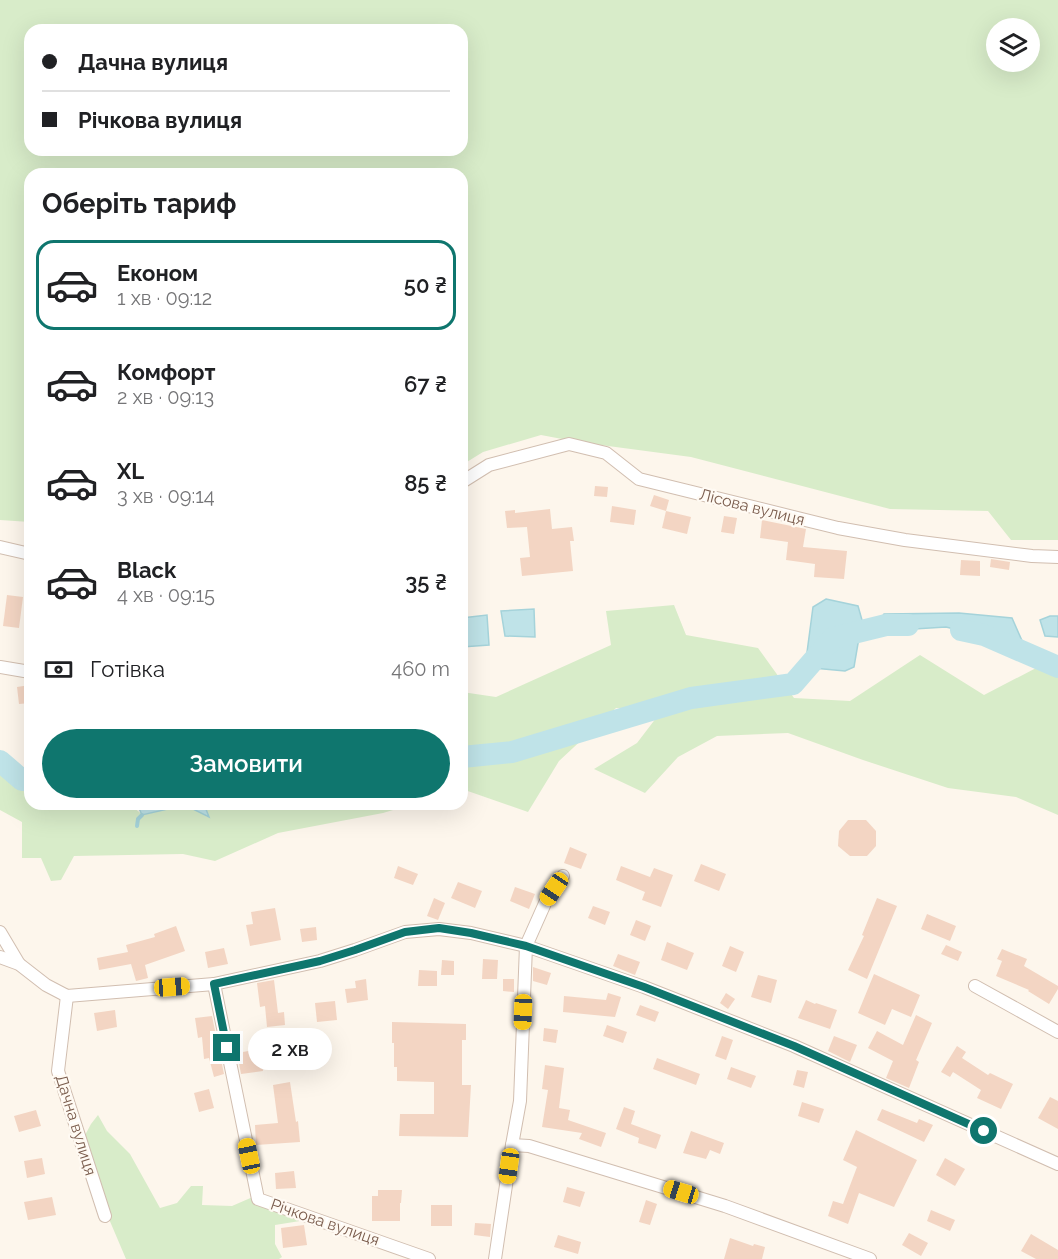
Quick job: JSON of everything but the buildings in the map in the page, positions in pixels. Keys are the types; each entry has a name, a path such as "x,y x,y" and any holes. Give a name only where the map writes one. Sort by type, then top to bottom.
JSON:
{"street":[{"name":"Лісова вулиця","path":"468,478 489,465 569,444 606,453 639,480 838,528 904,540 1032,556 1058,557"},
{"path":"0,548 24,553"},
{"path":"0,667 24,671"},
{"path":"495,1259 520,1101 526,946 546,902 563,876"},
{"path":"0,957 19,964 46,985 66,996 214,984 320,961 405,932 439,928 471,933 526,946 644,987 794,1046 1058,1164"},
{"path":"0,932 19,964"},
{"name":"Річкова вулиця","path":"214,984 258,1199 429,1259"},
{"path":"975,986 1058,1032"},
{"name":"Дачна вулиця","path":"66,996 58,1071 105,1216"},
{"path":"512,1146 529,1146 725,1206 870,1259"}],"green space":[{"path":"0,0 1058,0 1058,540 1011,540 988,511 890,509 691,457 541,435 483,452 468,461 468,168 24,168 24,522 0,520"},
{"path":"674,605 686,635 758,648 794,698 850,701 920,655 984,695 1038,667 1058,677 1058,815 1016,797 948,788 788,733 717,736 678,757 645,793 594,769 637,743 663,709 616,708 559,761 528,812 468,791 468,693 496,697 611,645 606,611"},
{"path":"0,752 24,771 24,810 137,810 143,815 162,810 196,810 208,817 206,810 393,810 278,833 215,861 183,854 74,856 61,880 51,881 41,858 22,858 22,822 0,810"},
{"path":"98,1115 107,1131 130,1154 160,1208 177,1203 191,1186 203,1186 202,1205 232,1206 255,1196 302,1211 300,1221 275,1225 275,1244 282,1257 279,1259 126,1259 109,1219 84,1137"}],"water":[{"path":"826,599 858,606 862,620 854,667 845,671 813,668 806,660 813,607"},
{"path":"534,609 535,637 505,636 501,611"},
{"path":"959,613 1012,618 1023,643 1015,644 946,627 882,631 877,624 884,614"},
{"path":"487,615 489,645 468,647 468,617"},
{"path":"1058,616 1058,637 1045,636 1040,620"},
{"path":"140,810 164,810 142,815"},
{"path":"195,810 206,810 209,817"}],"waterway":[{"path":"468,756 512,752 691,698 793,684 833,638 886,625 908,625"},
{"path":"961,630 984,635 1058,667"},
{"path":"0,761 24,780"},
{"path":"137,826 138,819 142,815"}],"route":[{"path":"227,1048 214,984 320,961 405,932 439,928 526,946 644,987 794,1046 984,1131"}]}
